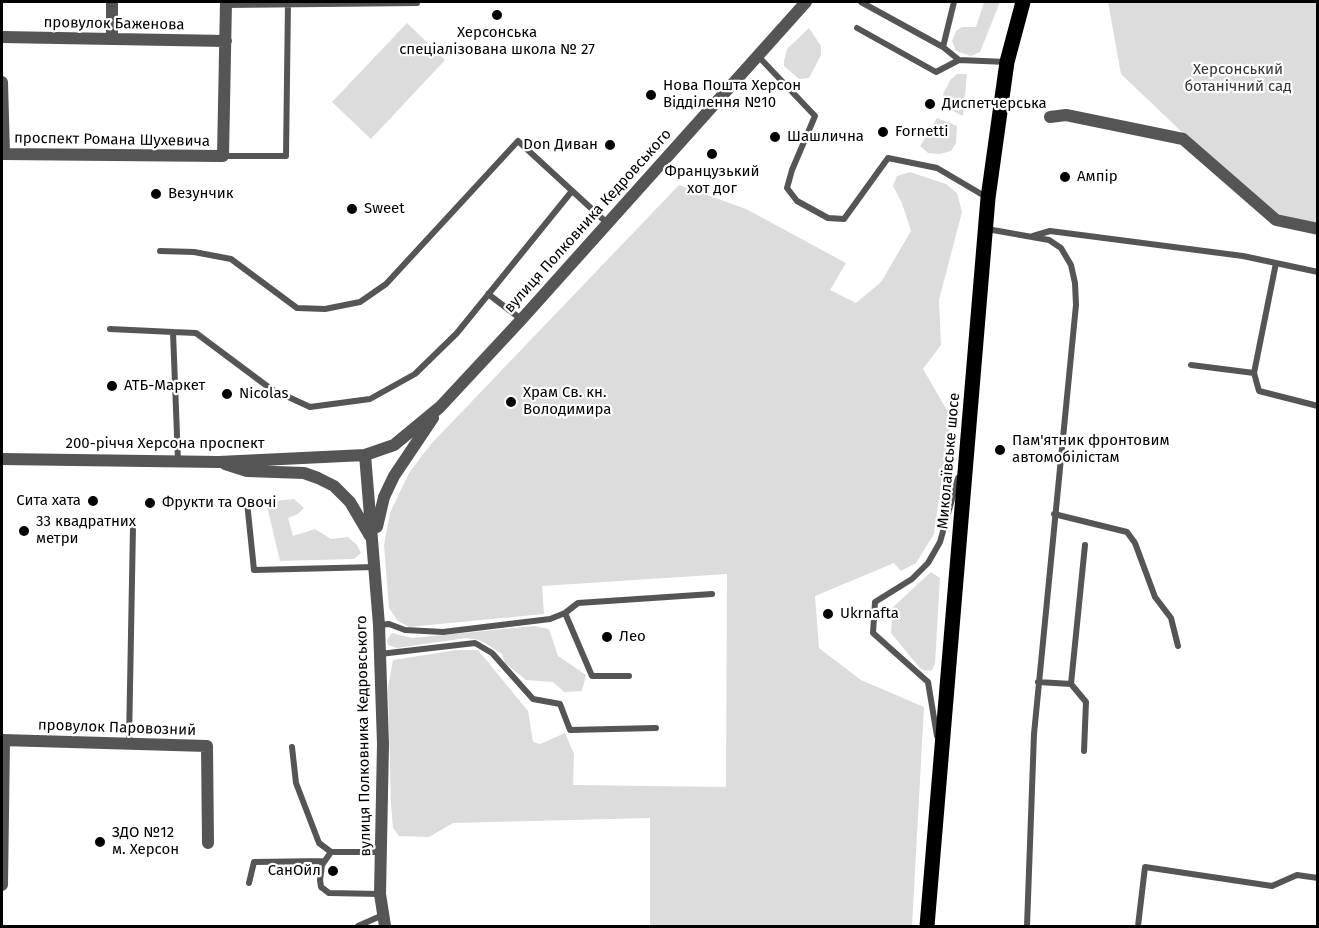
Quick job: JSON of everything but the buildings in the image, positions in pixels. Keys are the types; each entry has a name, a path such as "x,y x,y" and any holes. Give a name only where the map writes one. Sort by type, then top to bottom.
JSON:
{"main road":[{"name":"Миколаївське шосе","path":"927,927 988,198 1007,62 1023,2"}],"street":[{"path":"112,2 112,39"},
{"name":"вулиця Полковника Кедровського","path":"384,921 380,894 379,625 375,546 364,455 394,445 440,407 806,2"},
{"path":"223,156 226,3"},
{"name":"провулок Баженова","path":"2,37 226,41"},
{"path":"2,82 3,154"},
{"path":"1050,117 1066,115 1183,139 1276,220 1317,229"},
{"name":"проспект Романа Шухевича","path":"3,154 223,156"},
{"name":"вулиця Полковника Кедровського","path":"375,546 378,520 394,476 440,407"},
{"name":"200-річчя Херсона проспект","path":"2,459 219,462 364,455"},
{"name":"вулиця Полковника Кедровського","path":"219,462 247,471 304,473 334,486 350,502 375,546"},
{"path":"2,885 3,740"},
{"name":"провулок Паровозний","path":"3,740 207,746 208,843"}],"lane":[{"path":"861,2 871,4 943,47 959,60"},
{"path":"943,47 954,2"},
{"path":"226,3 417,3"},
{"path":"223,156 286,156 288,3"},
{"path":"857,28 936,72 959,60 1007,62"},
{"path":"757,56 815,116 792,170 787,188 797,201 828,218 844,219 888,158 937,168 988,198"},
{"path":"160,252 194,252 231,259 297,308 326,309 360,302 386,284 518,141 606,222"},
{"path":"110,329 196,333 271,389 310,407 370,399 415,374 456,333 572,191"},
{"path":"985,229 1049,240 1061,248 1071,265 1076,283 1076,305 1032,756 1027,927"},
{"path":"1033,236 1050,231 1243,256 1317,272"},
{"path":"1276,263 1254,373 1259,391 1317,406"},
{"path":"488,294 521,320"},
{"path":"173,332 178,462"},
{"path":"1191,365 1254,373"},
{"path":"941,765 928,682 873,633 875,602 912,579 928,563 940,542 968,443"},
{"path":"247,502 254,570 376,567"},
{"path":"1054,514 1127,532 1135,543 1155,597 1171,618 1178,646"},
{"path":"129,742 133,526"},
{"path":"1084,751 1086,702 1071,684 1085,545"},
{"path":"379,625 389,624 405,630 443,632 550,619 565,613 578,603 712,594"},
{"path":"565,613 592,676 628,676"},
{"path":"380,654 475,643 492,653 533,699 560,704 570,730 656,728"},
{"path":"1038,682 1071,684"},
{"path":"292,747 296,783 319,843 331,852 381,852"},
{"path":"331,852 324,861 320,880 324,891 380,894"},
{"path":"249,883 254,862 324,861"},
{"path":"1138,927 1145,867 1272,885 1296,875 1317,878"},
{"path":"358,927 384,921"}],"green space":[{"path":"984,2 1000,2 980,52 971,56 956,51 952,41 956,31 962,27 976,27"},
{"name":"Херсонський ботанічний сад","path":"1108,2 1317,2 1317,224 1277,216 1185,135 1121,74"},
{"path":"407,23 445,60 371,139 332,102"},
{"path":"809,28 821,46 821,55 809,78 799,79 784,66 784,61 787,49"},
{"path":"957,74 967,74 963,116 947,108 943,94 951,79"},
{"path":"937,118 957,126 956,143 951,151 940,154 928,153 920,146"},
{"path":"910,172 946,184 957,193 962,212 939,300 941,345 923,369 951,417 934,534 916,563 901,571 894,563 815,596 819,648 861,680 924,707 912,926 650,926 650,818 453,823 429,837 399,836 393,828 391,805 388,687 393,660 457,650 478,650 528,711 533,742 540,744 565,733 574,754 573,785 726,787 727,574 542,586 544,614 409,627 398,621 389,608 384,545 390,513 409,473 431,444 679,185 746,209 846,263 830,290 856,303 881,282 911,231 902,203 893,186 897,176"},
{"path":"294,499 304,508 298,514 288,518 293,536 315,529 331,539 348,537 357,545 361,553 354,559 280,561 266,502"},
{"path":"931,572 940,578 935,664 932,670 926,671 920,668 891,633 893,607"},
{"path":"534,626 549,629 558,656 586,675 582,691 564,692 553,682 526,680 505,663 502,654 480,640 466,638 397,648 388,645 387,640 392,633 412,638"}],"place":[{"name":"Херсонська спеціалізована школа № 27","path":"497,15"},
{"name":"Нова Пошта Херсон Відділення №10","path":"651,95"},
{"name":"Диспетчерська","path":"930,104"},
{"name":"Fornetti","path":"883,132"},
{"name":"Шашлична","path":"775,137"},
{"name":"Don Диван","path":"610,145"},
{"name":"Французький хот дог","path":"712,154"},
{"name":"Ампір","path":"1065,177"},
{"name":"Везунчик","path":"156,194"},
{"name":"Sweet","path":"352,209"},
{"name":"АТБ-Маркет","path":"112,386"},
{"name":"Nicolas","path":"227,394"},
{"name":"Храм Св. кн. Володимира","path":"511,402"},
{"name":"Пам'ятник фронтовим автомобілістам","path":"1000,450"},
{"name":"Сита хата","path":"93,501"},
{"name":"Фрукти та Овочі","path":"150,503"},
{"name":"33 квадратних метри","path":"24,531"},
{"name":"Ukrnafta","path":"828,614"},
{"name":"Лео","path":"607,637"},
{"name":"ЗДО №12 м. Херсон","path":"100,842"},
{"name":"СанОйл","path":"333,871"}]}
